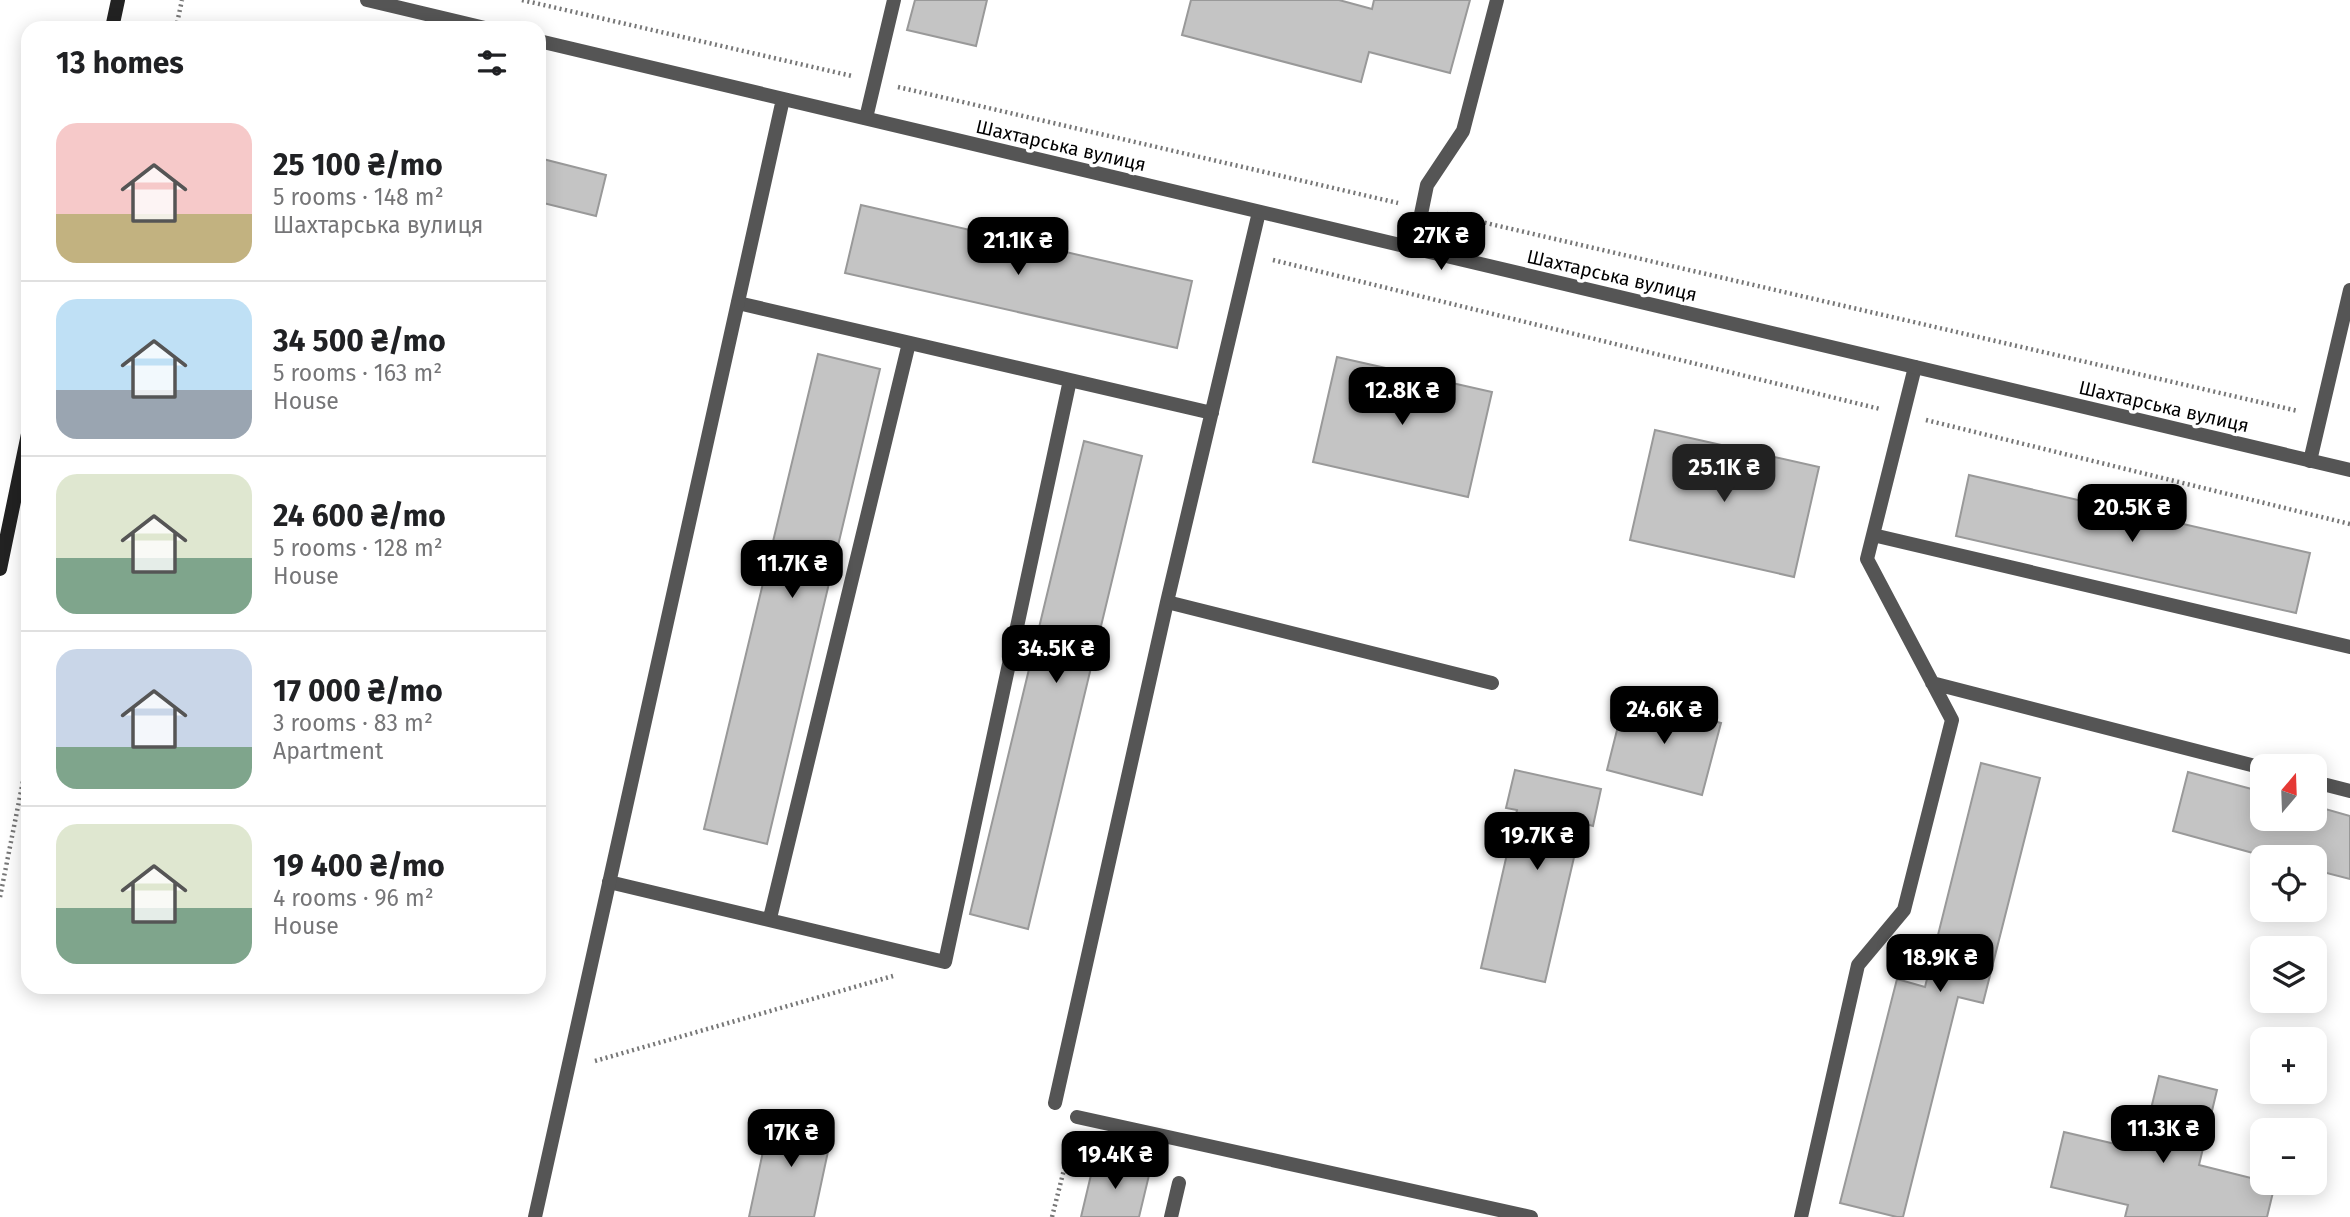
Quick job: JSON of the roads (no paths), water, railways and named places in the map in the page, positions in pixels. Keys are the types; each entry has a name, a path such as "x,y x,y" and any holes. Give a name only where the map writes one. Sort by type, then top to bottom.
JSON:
{"main road":[{"path":"114,21 118,0"},
{"path":"0,569 21,468"}],"street":[{"path":"367,0 456,21"},
{"path":"866,118 894,0"},
{"path":"1414,248 1427,185 1463,131 1497,0"},
{"name":"Шахтарська вулиця","path":"546,43 2350,470"},
{"path":"534,1217 783,99"},
{"path":"1055,1103 1167,602 1259,212"},
{"path":"2310,461 2350,290"},
{"path":"738,303 1212,413"},
{"path":"770,918 909,343"},
{"path":"1801,1217 1858,965 1903,910 1952,720 1867,559 1915,367"},
{"path":"609,882 770,918 945,962 1070,380"},
{"path":"1873,535 2350,647"},
{"path":"1167,602 1492,683"},
{"path":"1932,683 2250,765"},
{"path":"2328,785 2350,791"},
{"path":"1077,1117 1531,1217"},
{"path":"1171,1217 1179,1183"}]}
